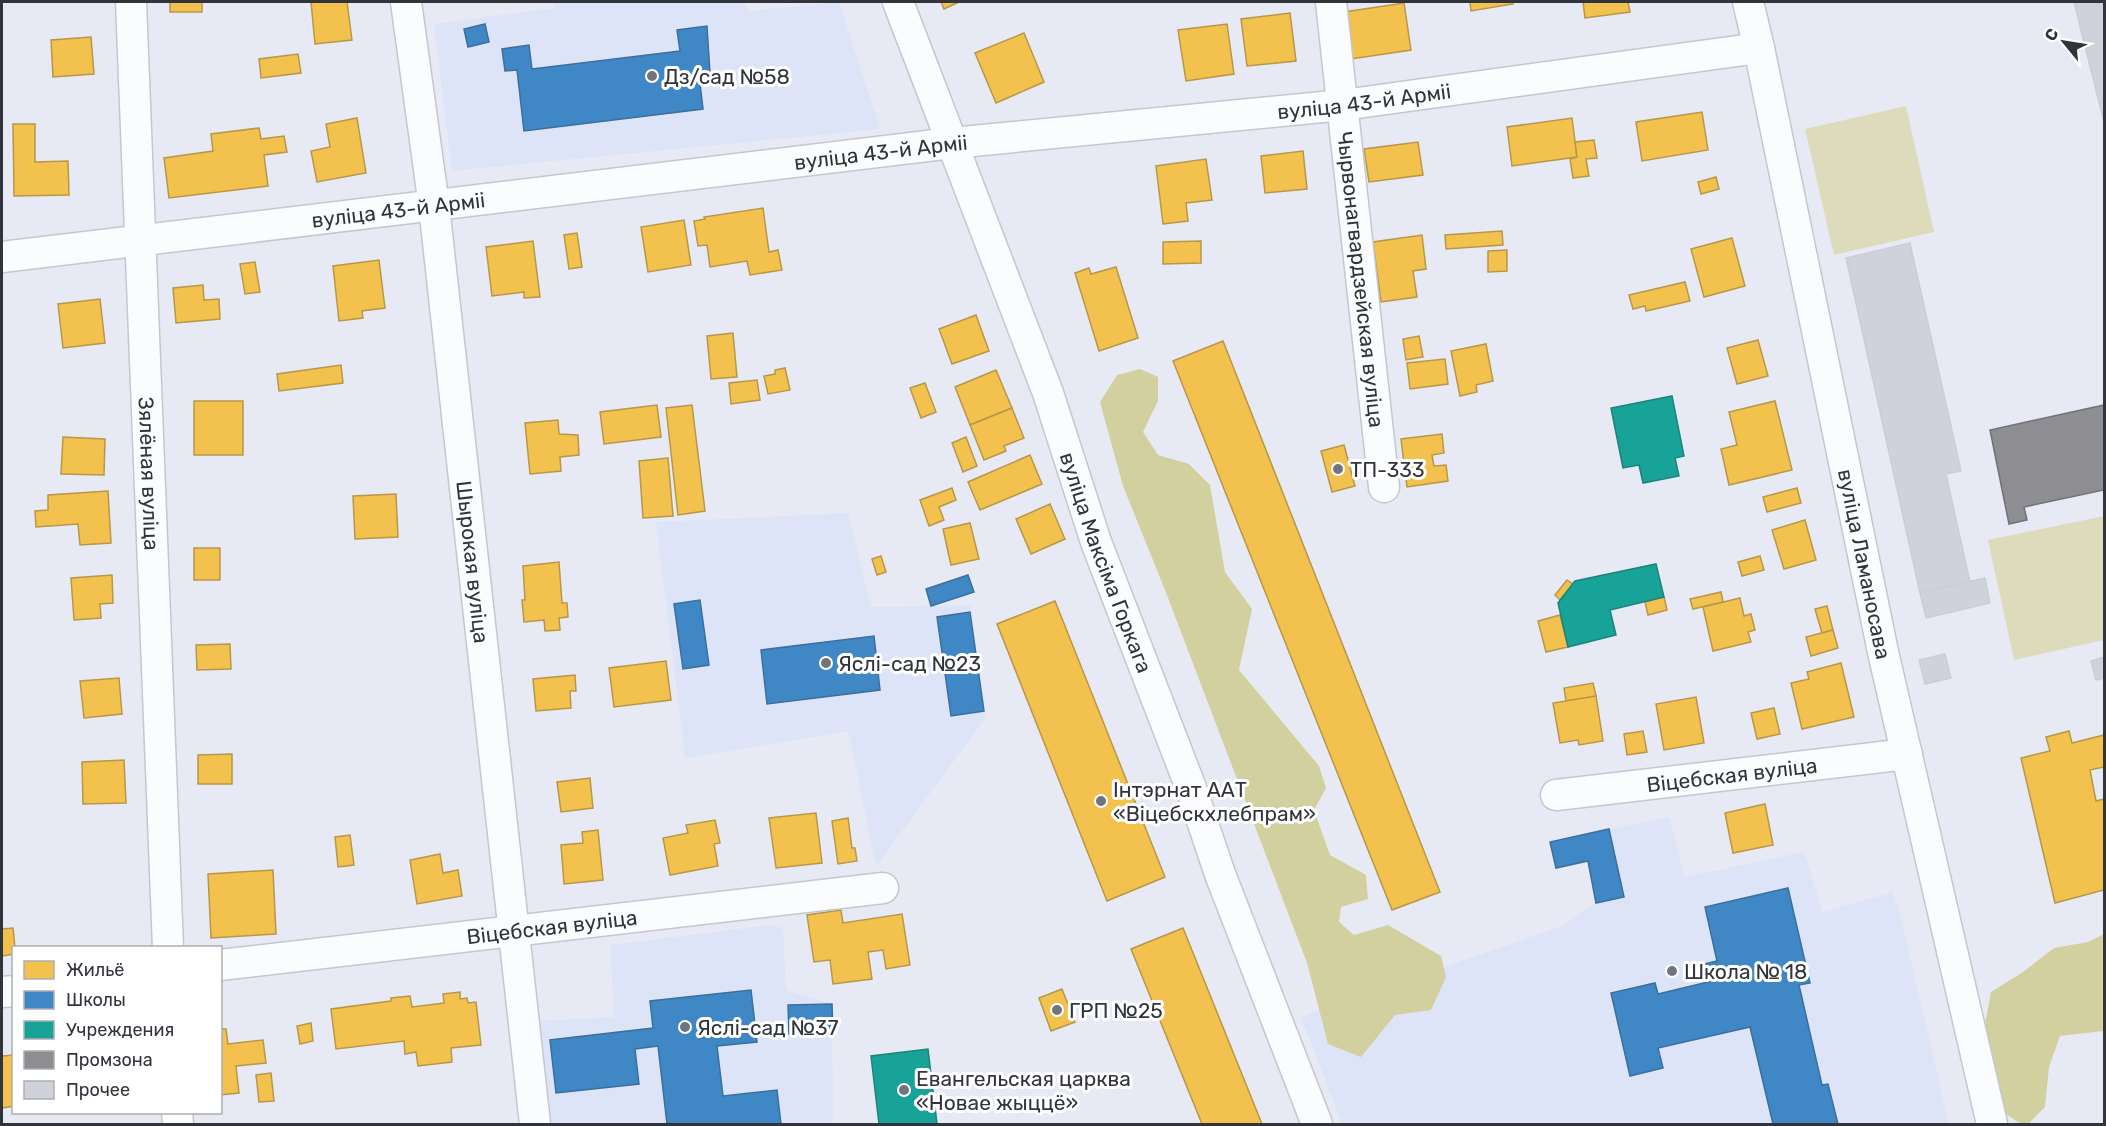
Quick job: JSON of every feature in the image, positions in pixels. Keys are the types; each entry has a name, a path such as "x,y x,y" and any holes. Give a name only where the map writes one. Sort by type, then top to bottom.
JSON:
{"street":[{"name":"Зялёная вуліца","path":"131,2 168,946"},
{"name":"Шырокая вуліца","path":"406,2 434,206 535,1125"},
{"name":"вуліца Максіма Горкага","path":"898,2 1048,393 1099,549 1191,788 1220,874 1317,1125"},
{"name":"Чырвонагвардзейская вуліца","path":"1331,2 1384,487"},
{"name":"вуліца Ламаносава","path":"1748,2 1883,652 1992,1125"},
{"name":"вуліца 43-й Арміі","path":"2,257 952,143 1343,105 1759,48"},
{"name":"Віцебская вуліца","path":"1556,795 1907,754"},
{"name":"Віцебская вуліца","path":"222,965 883,888"}],"shaded area":[{"name":"Дз/сад №58","path":"554,2 745,2 748,11 839,2 880,129 452,171 434,24 554,8"},
{"path":"1906,106 1934,232 1834,255 1805,129"},
{"path":"1140,369 1158,377 1158,401 1143,432 1158,455 1189,464 1210,485 1225,572 1252,609 1239,670 1319,766 1326,788 1314,810 1330,855 1366,875 1368,899 1341,907 1339,922 1354,935 1388,925 1441,956 1446,977 1431,1010 1395,1015 1361,1057 1328,1044 1307,963 1123,486 1100,402 1117,375"},
{"name":"Яслі-сад №23","path":"848,513 871,607 971,605 985,719 876,866 848,731 685,758 656,522"},
{"path":"2104,516 2104,640 2014,660 1988,540"},
{"name":"Школа № 18","path":"1669,817 1685,877 1804,852 1823,912 1893,892 1949,1124 1342,1124 1301,1017 1562,926 1596,902 1588,861 1556,868 1550,842"},
{"name":"Яслі-сад №37","path":"770,925 783,928 786,990 832,1004 833,1124 547,1124 536,1021 614,1017 610,945"},
{"path":"2104,934 2104,1031 2060,1036 2049,1067 2045,1107 2028,1124 2021,1124 2003,1112 1992,1078 1985,1024 1991,992 2023,972 2054,948 2088,942"}],"building: Жильё":[{"path":"170,2 202,2 202,12 170,12"},
{"path":"311,2 347,2 352,40 315,44"},
{"path":"941,2 959,2 944,9"},
{"path":"1470,2 1512,2 1513,4 1471,11"},
{"path":"1583,2 1628,2 1630,12 1585,18"},
{"path":"1404,3 1411,50 1351,59 1344,12"},
{"path":"1290,13 1296,61 1247,66 1241,19"},
{"path":"1227,24 1234,74 1186,81 1178,30"},
{"path":"1024,33 1044,82 996,103 975,53"},
{"path":"91,37 94,74 53,77 51,40"},
{"path":"298,54 301,73 261,78 259,59"},
{"path":"1702,112 1708,150 1642,161 1636,122"},
{"path":"357,118 366,173 317,182 311,151 330,147 326,124"},
{"path":"1572,118 1577,157 1512,166 1507,127"},
{"path":"13,124 35,124 35,162 68,161 69,195 14,196"},
{"path":"259,128 261,139 284,136 287,152 264,155 268,186 169,198 164,158 213,151 211,134"},
{"path":"1594,140 1597,158 1586,159 1589,176 1573,178 1570,159 1577,157 1575,142"},
{"path":"1418,142 1423,175 1369,182 1364,149"},
{"path":"1303,151 1307,189 1265,193 1261,156"},
{"path":"1206,159 1212,200 1186,203 1188,221 1163,224 1156,166"},
{"path":"1716,177 1719,189 1701,194 1698,182"},
{"path":"763,208 769,252 778,250 782,270 750,275 747,261 710,267 707,245 698,246 694,221 705,219 704,217"},
{"path":"684,220 691,265 648,272 641,227"},
{"path":"1502,231 1503,245 1446,249 1445,235"},
{"path":"577,233 582,267 569,269 564,235"},
{"path":"1422,235 1426,269 1413,271 1417,297 1381,302 1373,242"},
{"path":"1732,238 1745,286 1704,297 1691,249"},
{"path":"533,241 540,297 524,298 524,292 492,296 486,247"},
{"path":"1201,241 1201,263 1163,264 1163,242"},
{"path":"1507,250 1507,271 1488,272 1488,251"},
{"path":"379,260 385,308 362,311 363,318 339,321 333,266"},
{"path":"255,262 260,292 245,294 240,264"},
{"path":"1116,267 1138,338 1099,351 1075,273 1089,268 1091,274"},
{"path":"1685,282 1690,301 1646,311 1645,306 1633,309 1629,295"},
{"path":"203,285 204,300 219,299 220,319 176,323 173,288"},
{"path":"100,299 105,343 63,348 58,304"},
{"path":"976,315 989,351 952,364 939,329"},
{"path":"733,333 737,377 711,379 707,336"},
{"path":"1419,336 1423,357 1406,360 1403,339"},
{"path":"1758,340 1768,376 1737,384 1727,348"},
{"path":"1223,341 1440,892 1392,910 1173,361"},
{"path":"1486,344 1493,381 1476,385 1477,392 1460,396 1451,351"},
{"path":"1445,359 1448,384 1410,389 1407,363"},
{"path":"341,365 343,383 279,391 277,374"},
{"path":"785,368 790,390 768,394 764,376 775,374 775,370"},
{"path":"996,370 1012,408 970,425 955,387"},
{"path":"757,380 760,400 731,404 729,383"},
{"path":"925,383 936,412 921,418 910,388"},
{"path":"194,401 243,401 243,455 194,455"},
{"path":"1775,401 1792,470 1729,485 1721,449 1737,445 1729,412"},
{"path":"657,405 661,437 604,444 600,412"},
{"path":"692,405 705,511 678,515 666,408"},
{"path":"1012,408 1024,438 1004,446 1006,451 984,460 970,425"},
{"path":"558,420 559,434 578,435 579,455 560,457 561,471 530,474 525,423"},
{"path":"1442,434 1444,453 1432,455 1434,466 1446,465 1448,481 1407,487 1401,439"},
{"path":"63,437 105,439 104,475 61,474"},
{"path":"966,437 977,466 963,472 952,443"},
{"name":"ТП-333","path":"1344,445 1355,486 1332,492 1321,451"},
{"path":"1030,455 1042,484 980,510 968,482"},
{"path":"668,458 673,516 643,518 639,461"},
{"path":"952,488 956,500 939,507 944,520 929,526 920,500"},
{"path":"1797,488 1801,503 1767,512 1763,497"},
{"path":"108,491 111,543 80,545 78,524 36,527 35,511 48,510 48,495"},
{"path":"396,494 398,537 355,539 353,496"},
{"path":"1050,504 1065,539 1031,554 1016,519"},
{"path":"1805,520 1816,560 1784,569 1772,530"},
{"path":"970,523 979,559 951,565 943,529"},
{"path":"194,548 220,548 220,580 194,580"},
{"path":"881,556 886,572 877,575 872,559"},
{"path":"1760,556 1764,570 1742,576 1738,562"},
{"path":"559,562 562,603 567,603 568,617 559,618 560,630 545,631 544,620 524,622 523,566"},
{"path":"112,575 113,603 100,604 101,618 74,620 71,578"},
{"path":"1567,580 1573,584 1560,600 1555,595"},
{"path":"1721,592 1723,602 1693,609 1690,599"},
{"path":"1664,597 1667,610 1648,615 1645,602"},
{"path":"1740,598 1744,616 1751,614 1755,630 1748,632 1751,642 1713,651 1703,607"},
{"name":"Інтэрнат ААТ «Віцебскхлебпрам»","path":"1055,601 1165,877 1107,901 997,624"},
{"path":"1827,606 1833,630 1822,633 1815,609"},
{"path":"1560,615 1568,647 1546,652 1538,621"},
{"path":"1833,630 1838,648 1811,656 1806,637"},
{"path":"230,644 231,669 197,670 196,645"},
{"path":"666,661 671,700 614,707 609,668"},
{"path":"1841,663 1854,717 1802,729 1791,683 1809,679 1807,672"},
{"path":"575,675 576,691 570,691 571,708 536,711 533,679"},
{"path":"119,678 122,714 84,718 80,681"},
{"path":"1593,683 1596,696 1566,701 1564,688"},
{"path":"1596,696 1603,741 1579,745 1578,740 1560,743 1553,703"},
{"path":"1696,697 1704,743 1664,750 1656,704"},
{"path":"1774,708 1780,734 1757,739 1751,713"},
{"path":"1643,731 1647,752 1627,755 1624,734"},
{"path":"2069,731 2072,743 2104,735 2104,767 2090,770 2096,801 2104,799 2104,890 2055,903 2021,758 2050,751 2046,737"},
{"path":"232,754 232,784 198,784 198,755"},
{"path":"124,760 126,803 83,804 82,762"},
{"path":"590,778 593,808 561,812 557,782"},
{"path":"1765,804 1773,845 1733,853 1725,813"},
{"path":"816,813 822,863 776,868 769,818"},
{"path":"848,818 852,848 855,848 857,861 838,864 832,821"},
{"path":"715,820 720,843 714,844 718,866 670,875 663,838 688,833 686,825"},
{"path":"598,830 603,880 564,884 561,845 583,843 582,832"},
{"path":"350,835 354,865 338,867 335,837"},
{"path":"440,854 443,873 458,870 462,896 417,904 410,860"},
{"path":"273,870 276,934 211,938 208,874"},
{"path":"841,910 843,923 902,914 910,965 886,969 883,950 868,952 872,979 833,984 830,960 814,962 807,915"},
{"path":"13,928 15,946 12,946 12,954 2,956 2,929"},
{"path":"1183,928 1262,1124 1202,1124 1131,949"},
{"name":"ГРП №25","path":"1062,989 1075,1022 1051,1031 1039,998"},
{"path":"460,992 460,999 467,998 468,1003 476,1002 481,1045 451,1048 452,1062 418,1066 416,1052 405,1054 404,1041 336,1049 331,1009 391,1001 391,998 410,996 412,1007 444,1003 443,994"},
{"path":"311,1023 313,1041 300,1044 297,1026"},
{"path":"222,1029 226,1029 228,1044 263,1040 266,1063 236,1066 239,1093 222,1095"},
{"path":"12,1055 12,1106 2,1108 2,1056"},
{"path":"271,1073 274,1101 259,1102 256,1075"}],"building: Школы":[{"path":"485,24 489,42 468,47 464,29"},
{"path":"707,26 710,74 699,75 703,109 524,131 517,70 505,71 502,49 529,45 532,69 680,51 677,30"},
{"path":"968,575 974,592 931,606 926,589"},
{"path":"700,600 709,665 683,669 674,604"},
{"path":"970,612 984,711 951,716 937,617"},
{"path":"874,636 880,690 767,704 761,650"},
{"path":"1609,829 1624,897 1596,903 1588,861 1556,868 1550,842"},
{"path":"1788,888 1810,983 1799,985 1822,1085 1828,1084 1838,1124 1773,1124 1750,1027 1658,1048 1663,1068 1630,1076 1611,993 1655,983 1658,994 1708,982 1704,964 1717,961 1705,907"},
{"path":"751,990 757,1042 717,1046 723,1096 777,1090 781,1124 667,1124 658,1046 635,1049 639,1084 556,1093 550,1040 653,1028 650,1001"},
{"path":"832,1004 833,1033 789,1034 788,1005"}],"building: Учреждения":[{"path":"1672,396 1684,456 1675,458 1679,476 1643,483 1639,465 1623,468 1611,408"},
{"path":"1656,564 1664,597 1610,610 1616,635 1568,647 1558,603 1575,581"},
{"name":"Евангельская царква «Новае жыццё»","path":"928,1049 937,1124 879,1124 871,1056"}],"building: Промзона":[{"path":"2104,405 2104,490 2024,507 2027,520 2009,524 1990,430"}],"building: Прочее":[{"path":"2074,2 2104,2 2104,122"},
{"path":"1910,243 1961,471 1946,474 1970,582 1920,593 1846,258"},
{"path":"1985,578 1990,603 1926,618 1920,593"},
{"path":"1945,654 1951,678 1925,684 1919,660"},
{"path":"2104,657 2104,678 2096,680 2091,661"}],"place":[{"name":"Дз/сад №58","path":"652,76"},
{"name":"ТП-333","path":"1338,469"},
{"name":"Яслі-сад №23","path":"826,663"},
{"name":"Інтэрнат ААТ «Віцебскхлебпрам»","path":"1101,801"},
{"name":"Школа № 18","path":"1672,971"},
{"name":"ГРП №25","path":"1057,1010"},
{"name":"Яслі-сад №37","path":"685,1027"},
{"name":"Евангельская царква «Новае жыццё»","path":"904,1090"}]}
